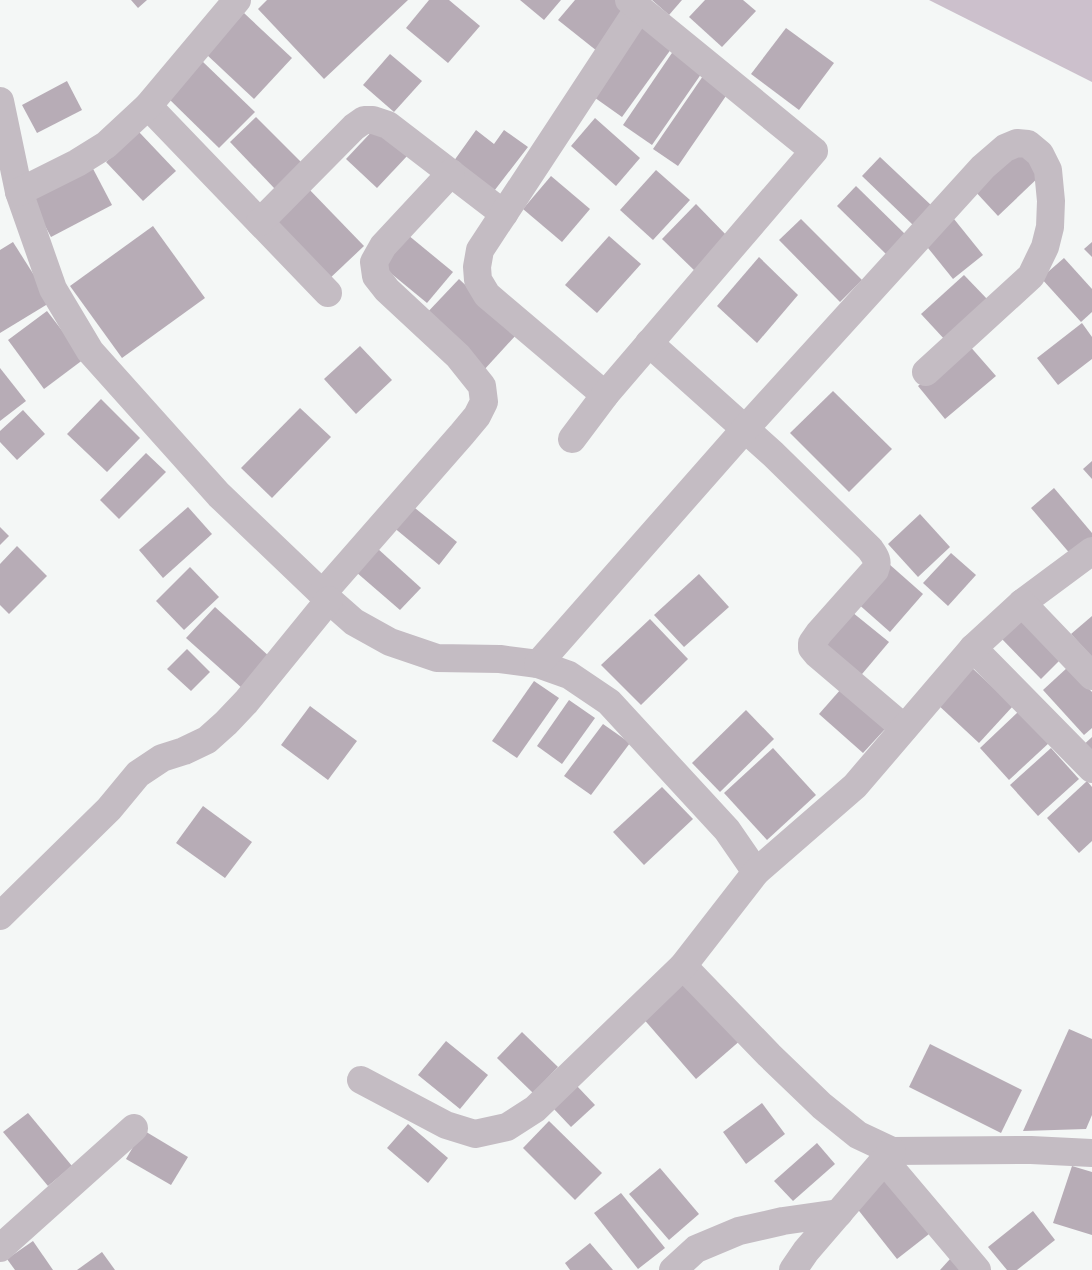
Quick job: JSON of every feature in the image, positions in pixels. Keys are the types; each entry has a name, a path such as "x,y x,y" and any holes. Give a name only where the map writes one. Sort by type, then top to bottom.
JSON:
{"street":[{"path":"20,192 77,163 106,145 148,106 237,0"},
{"path":"572,439 605,395 814,151 634,4 480,250 477,268 478,280 487,295 605,395"},
{"path":"0,101 20,192 53,289 90,351 219,495 354,622 390,642 437,658 500,659 538,664 570,675 609,702 727,830 756,872"},
{"path":"148,106 328,293"},
{"path":"260,222 354,127 364,120 373,120 388,125 504,214"},
{"path":"538,664 745,429 983,166 1005,148 1017,142 1028,144 1040,154 1048,170 1051,201 1050,227 1045,247 1030,276 926,372"},
{"path":"0,916 109,809 138,774 162,758 184,752 208,740 226,723 246,702 326,597 477,416 484,402 482,386 458,356 387,290 376,276 374,262 383,246 451,173"},
{"path":"649,344 773,454 870,549 877,560 875,570 819,633 812,643 812,648 904,728"},
{"path":"361,1080 446,1125 476,1134 507,1127 535,1109 683,966 756,872 854,786 973,648 1022,603 1092,551"},
{"path":"1022,603 1092,676"},
{"path":"973,648 1092,769"},
{"path":"683,966 769,1055 822,1106 858,1135 888,1155 977,1270"},
{"path":"0,1248 134,1128"},
{"path":"793,1270 806,1251 888,1155 1030,1150 1092,1153"},
{"path":"672,1270 696,1249 739,1231 783,1220 839,1212"}],"shaded area":[{"path":"929,0 1092,0 1092,82"}],"building":[{"path":"131,0 147,0 138,8"},
{"path":"267,0 408,0 324,79 258,9"},
{"path":"429,0 449,0 480,26 448,63 406,28"},
{"path":"520,0 561,0 544,20"},
{"path":"575,0 616,0 629,11 597,51 558,20"},
{"path":"652,0 682,0 669,15"},
{"path":"705,0 743,0 756,11 722,47 689,17"},
{"path":"244,13 292,58 254,99 206,54"},
{"path":"642,22 674,45 622,117 591,95"},
{"path":"786,28 834,63 799,110 751,74"},
{"path":"676,47 706,67 652,145 623,125"},
{"path":"390,54 422,81 394,112 363,85"},
{"path":"202,61 255,112 219,148 167,97"},
{"path":"703,76 728,93 678,166 653,149"},
{"path":"67,81 82,110 37,133 22,105"},
{"path":"256,117 302,163 275,189 230,142"},
{"path":"595,118 640,158 616,186 571,146"},
{"path":"377,126 408,155 377,188 346,159"},
{"path":"476,130 494,144 504,130 528,147 491,195 451,165"},
{"path":"139,132 176,171 143,201 106,162"},
{"path":"1016,147 1042,174 998,216 973,189"},
{"path":"880,157 932,206 913,225 862,176"},
{"path":"90,163 112,205 51,237 28,194"},
{"path":"656,170 690,200 653,240 620,210"},
{"path":"551,176 590,209 562,242 523,209"},
{"path":"305,185 364,246 327,281 269,220"},
{"path":"856,186 907,236 887,255 837,206"},
{"path":"696,204 731,240 697,273 662,239"},
{"path":"801,219 862,280 840,302 779,240"},
{"path":"954,219 983,255 953,279 924,243"},
{"path":"153,226 205,298 122,358 70,286"},
{"path":"408,235 453,272 427,303 382,266"},
{"path":"609,236 641,264 597,313 565,285"},
{"path":"13,242 51,302 0,333 0,250"},
{"path":"1092,242 1092,257 1084,249"},
{"path":"759,257 798,295 757,343 717,306"},
{"path":"1064,258 1092,289 1092,312 1081,322 1041,278"},
{"path":"964,275 989,301 946,341 921,314"},
{"path":"459,279 517,334 483,371 424,316"},
{"path":"47,311 84,359 44,389 8,340"},
{"path":"1082,323 1092,337 1092,359 1058,385 1037,358"},
{"path":"968,344 996,376 945,419 918,386"},
{"path":"360,346 392,380 356,414 324,379"},
{"path":"0,368 26,401 0,421"},
{"path":"833,391 892,449 849,492 790,433"},
{"path":"101,399 140,438 107,472 67,434"},
{"path":"300,408 331,437 272,498 241,468"},
{"path":"23,410 45,434 17,460 0,442 0,431"},
{"path":"146,453 166,472 119,519 100,500"},
{"path":"1092,461 1092,479 1083,469"},
{"path":"1054,488 1092,533 1092,539 1072,556 1031,508"},
{"path":"410,504 457,542 439,565 392,526"},
{"path":"188,507 212,534 163,578 139,550"},
{"path":"920,514 950,547 918,577 888,544"},
{"path":"0,527 9,536 0,545"},
{"path":"17,546 47,576 9,614 0,605 0,564"},
{"path":"377,548 421,588 400,610 356,572"},
{"path":"951,553 976,575 948,606 923,583"},
{"path":"889,564 923,594 890,632 856,602"},
{"path":"190,567 219,597 184,630 156,601"},
{"path":"699,574 729,607 684,647 654,615"},
{"path":"215,607 271,658 243,689 186,638"},
{"path":"847,608 889,642 857,680 816,646"},
{"path":"1020,616 1061,659 1041,679 999,636"},
{"path":"1092,616 1092,657 1071,634"},
{"path":"650,619 688,659 641,705 601,665"},
{"path":"187,649 210,672 191,691 167,669"},
{"path":"970,666 1013,706 979,743 936,703"},
{"path":"1068,667 1092,692 1092,728 1084,735 1043,690"},
{"path":"534,681 559,698 517,758 492,741"},
{"path":"841,689 886,728 863,753 819,714"},
{"path":"569,700 595,718 562,764 537,746"},
{"path":"310,706 357,741 328,780 281,745"},
{"path":"746,710 774,739 720,792 692,763"},
{"path":"1020,710 1050,742 1009,780 980,748"},
{"path":"603,724 630,743 591,795 564,776"},
{"path":"1092,737 1092,761 1080,748"},
{"path":"773,748 816,795 767,840 724,793"},
{"path":"1051,748 1079,779 1038,816 1010,785"},
{"path":"1087,781 1092,787 1092,841 1079,853 1047,818"},
{"path":"662,787 693,819 644,865 613,832"},
{"path":"203,806 252,842 225,878 176,843"},
{"path":"687,977 742,1039 696,1079 641,1016"},
{"path":"1069,1029 1092,1039 1092,1115 1086,1129 1023,1131"},
{"path":"522,1032 558,1067 533,1093 497,1058"},
{"path":"446,1041 488,1075 460,1109 418,1075"},
{"path":"930,1044 1022,1090 1001,1133 909,1087"},
{"path":"577,1086 595,1105 571,1127 553,1108"},
{"path":"762,1103 785,1134 746,1164 723,1132"},
{"path":"28,1113 72,1166 48,1186 3,1132"},
{"path":"549,1121 602,1173 575,1200 523,1148"},
{"path":"408,1124 448,1158 428,1183 387,1148"},
{"path":"143,1130 188,1157 171,1185 126,1159"},
{"path":"817,1143 835,1164 793,1201 774,1181"},
{"path":"1072,1166 1092,1172 1092,1235 1053,1223"},
{"path":"660,1168 699,1214 669,1240 629,1194"},
{"path":"884,1177 929,1234 897,1259 852,1202"},
{"path":"621,1193 665,1248 638,1269 594,1213"},
{"path":"1033,1211 1055,1240 1017,1270 1007,1270 988,1247"},
{"path":"33,1241 53,1270 15,1270 7,1259"},
{"path":"590,1243 613,1270 570,1270 565,1263"},
{"path":"102,1252 115,1270 77,1270"},
{"path":"950,1259 963,1270 940,1270"}]}
